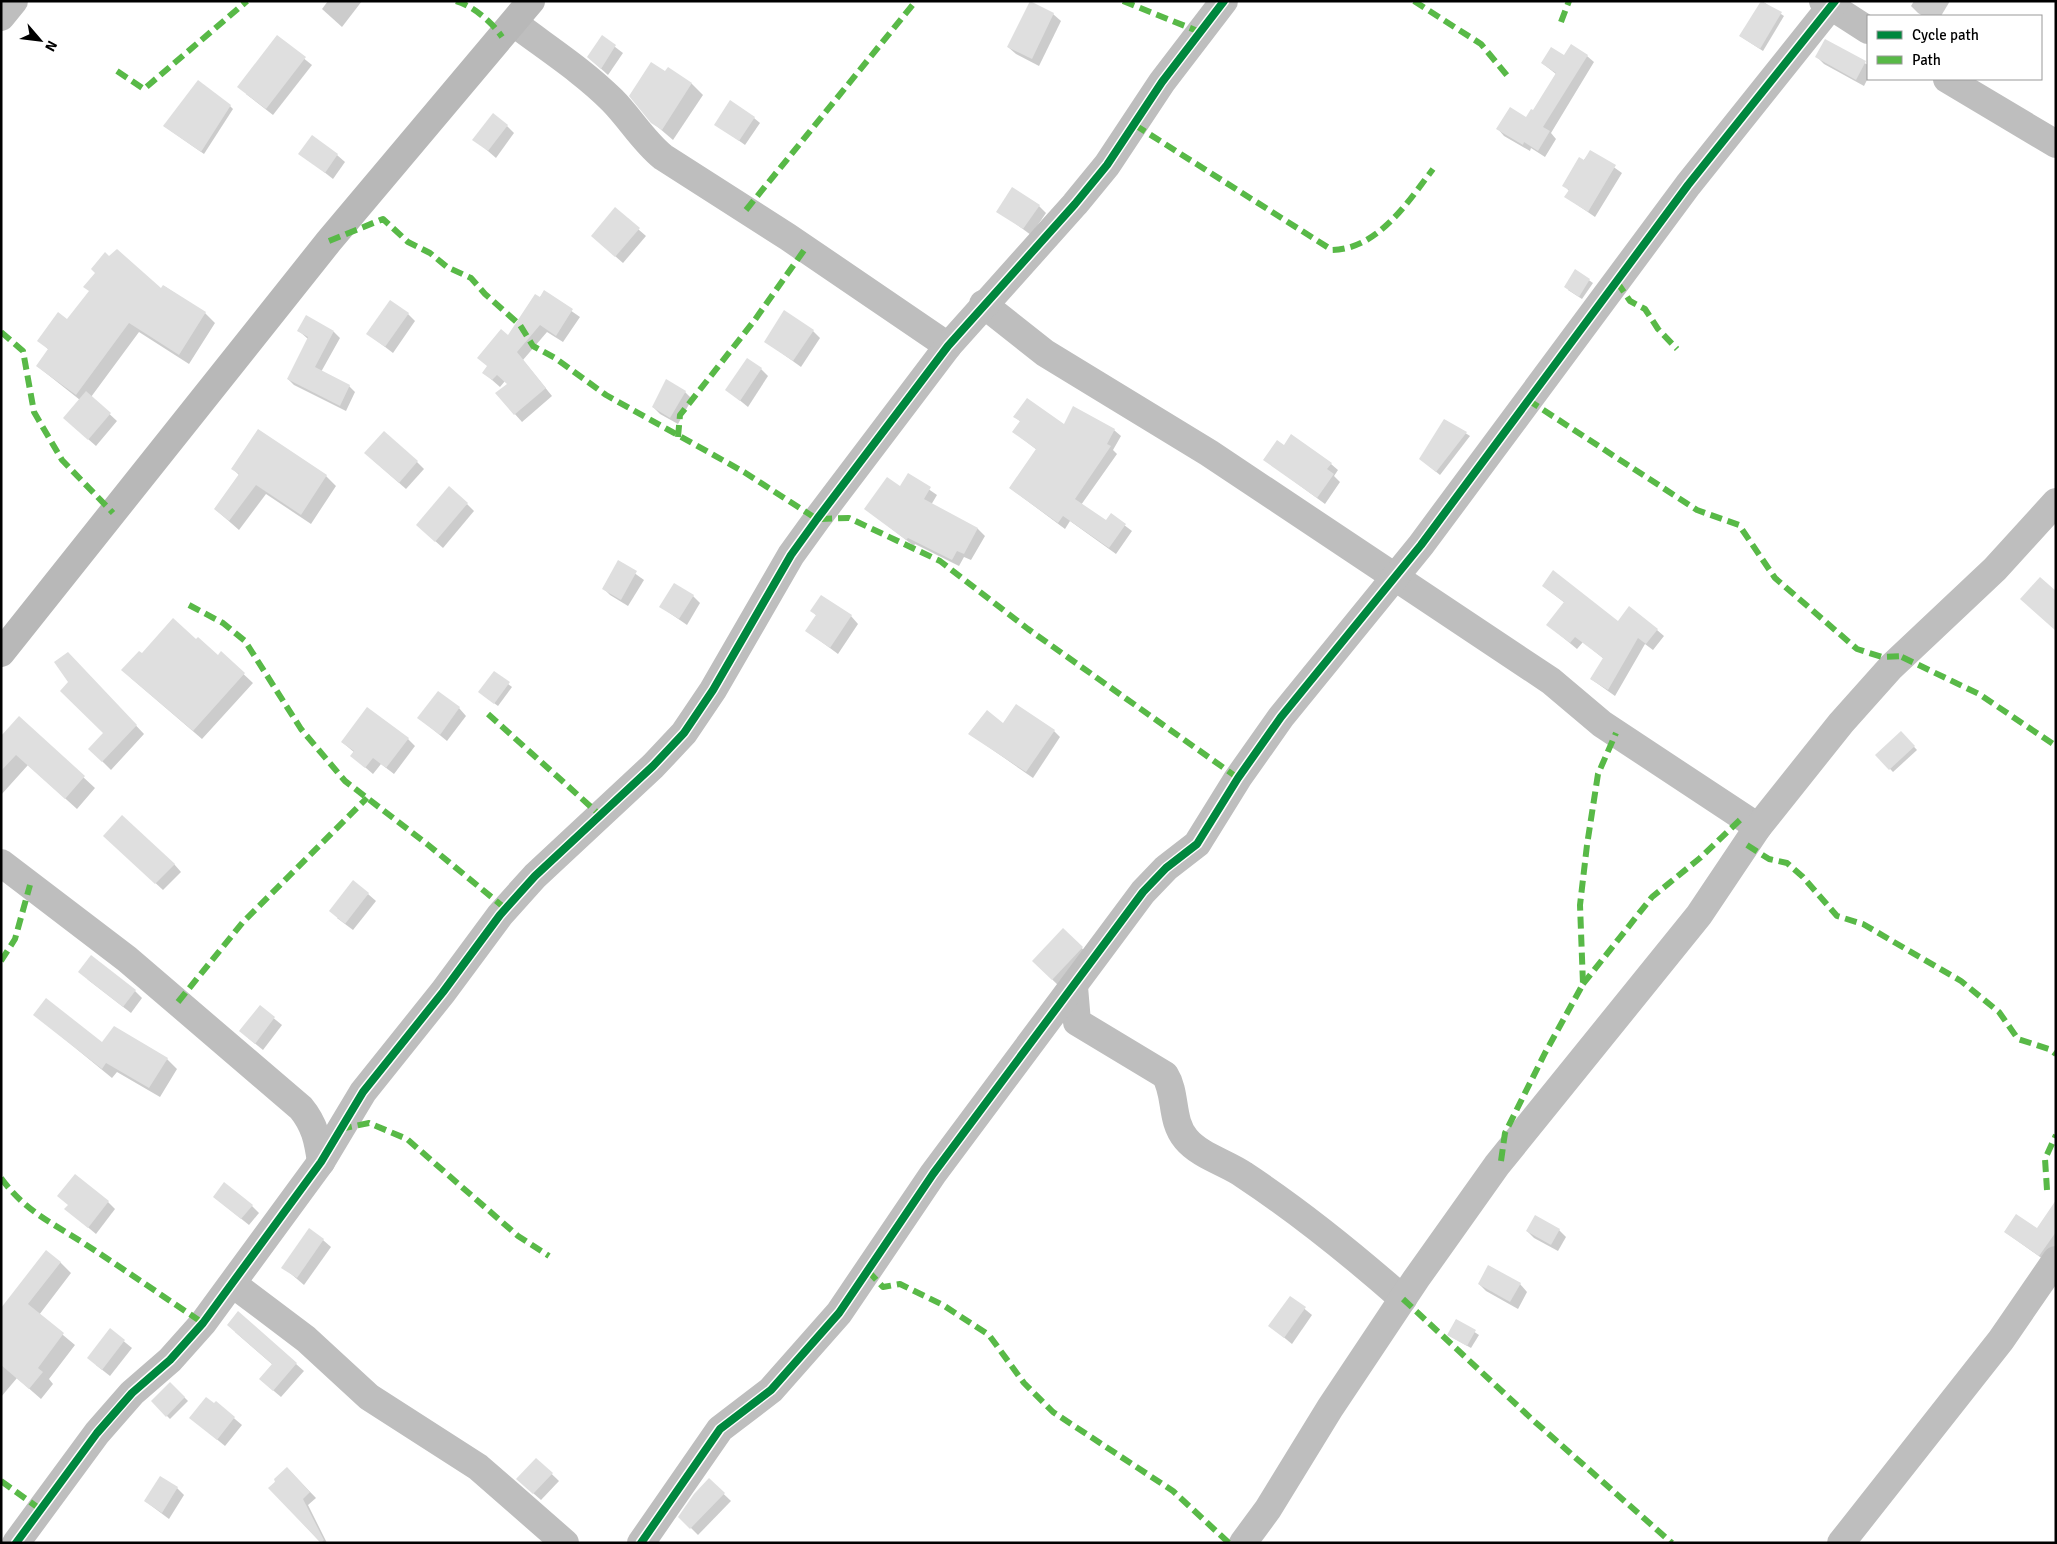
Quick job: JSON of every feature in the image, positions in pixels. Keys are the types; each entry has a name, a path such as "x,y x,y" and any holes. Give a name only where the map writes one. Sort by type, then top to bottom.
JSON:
{"main road":[{"path":"1,17 14,1"},
{"path":"16,1543 96,1433 132,1393 170,1360 203,1324 321,1162 363,1092 443,992 500,915 535,876 653,766 684,733 713,690 791,555 948,346 1075,204 1107,165 1162,82 1224,1"},
{"path":"641,1543 715,1436 727,1424 771,1390 839,1314 933,1174 1154,880 1197,844 1238,778 1281,717 1421,545 1688,185 1830,3 1867,29"},
{"path":"514,23 598,87 613,101 653,149 788,237 948,346"},
{"path":"1949,80 2056,144"},
{"path":"984,304 1045,353 1208,453 1551,681 1602,724 1758,827"},
{"path":"1243,1543 1268,1509 1330,1408 1403,1299 1497,1165 1699,915 1758,827 1841,722 1891,666 1939,624 1995,569 2056,502"},
{"path":"1,863 127,959 301,1108 310,1119 318,1136 321,1162"},
{"path":"1074,987 1077,1022 1165,1075 1170,1083 1173,1112 1186,1139 1202,1151 1244,1174 1331,1239 1403,1299"},
{"path":"1841,1543 2001,1340 2056,1260"},
{"path":"233,1284 306,1339 369,1397 478,1467 565,1543"}],"street":[{"path":"1,653 329,241 531,1"}],"building":[{"path":"1030,1 1054,13 1032,59 1007,47"},
{"path":"1761,1 1782,12 1760,49 1739,36"},
{"path":"277,35 306,57 266,109 237,87"},
{"path":"602,35 616,45 601,69 587,57"},
{"path":"1825,39 1866,61 1856,80 1815,57"},
{"path":"1571,44 1588,55 1543,127 1550,131 1538,151 1524,142 1523,145 1496,129 1510,107 1526,117 1531,109 1533,110 1556,73 1541,63 1551,47 1564,55"},
{"path":"651,62 665,71 668,67 692,83 662,130 651,123 629,96"},
{"path":"198,80 231,105 201,152 163,126"},
{"path":"730,100 755,117 739,141 714,125"},
{"path":"493,113 508,125 488,151 472,140"},
{"path":"312,135 338,154 325,173 298,154"},
{"path":"1590,150 1616,165 1588,212 1564,197 1569,190 1562,186 1579,157 1584,160"},
{"path":"1012,187 1040,205 1023,229 996,212"},
{"path":"615,207 640,228 615,257 591,236"},
{"path":"117,249 161,288 163,285 206,312 179,355 129,323 76,395 36,366 48,349 37,341 58,312 67,319 89,291 83,287 95,273 91,269 105,252 109,256"},
{"path":"1575,269 1590,279 1579,297 1564,287"},
{"path":"544,290 573,309 556,336 540,325 517,352 546,388 514,415 495,393 507,384 497,375 492,380 482,373 487,366 477,358 501,329 508,335 535,294 540,297"},
{"path":"390,300 409,313 385,347 366,334"},
{"path":"784,310 814,330 793,361 764,342"},
{"path":"306,315 334,331 315,367 350,385 340,406 287,379 308,337 297,331"},
{"path":"747,358 762,368 740,401 725,390"},
{"path":"666,379 686,391 670,418 652,407"},
{"path":"86,391 111,413 88,440 63,418"},
{"path":"1027,398 1064,424 1073,406 1115,429 1107,444 1111,446 1075,499 1106,520 1111,513 1126,524 1109,548 1063,516 1058,523 1009,488 1036,449 1012,432 1020,421 1013,417"},
{"path":"1444,419 1467,432 1436,472 1419,459"},
{"path":"258,429 327,475 301,515 256,485 229,521 214,509 239,474 231,469"},
{"path":"384,431 418,461 399,483 364,453"},
{"path":"1291,434 1332,463 1327,469 1334,474 1317,498 1263,460 1277,440 1284,445"},
{"path":"908,473 931,487 924,499 978,528 964,554 957,551 952,560 908,538 906,540 864,509 887,477 900,486"},
{"path":"449,486 468,503 435,542 416,525"},
{"path":"618,560 637,571 621,600 602,589"},
{"path":"1553,570 1618,621 1629,606 1658,629 1646,644 1638,638 1608,690 1590,679 1603,658 1575,637 1570,643 1546,625 1564,602 1542,586"},
{"path":"2040,577 2056,591 2056,631 2020,599"},
{"path":"674,583 694,595 679,619 659,607"},
{"path":"821,595 852,615 830,648 805,631 816,615 810,611"},
{"path":"173,618 196,639 198,637 218,655 221,651 245,673 193,731 121,670 139,651 142,653"},
{"path":"68,652 137,725 102,762 88,749 103,733 60,691 68,682 54,662"},
{"path":"494,671 510,682 494,704 478,692"},
{"path":"438,691 460,707 440,735 417,718"},
{"path":"1016,704 1055,730 1026,772 968,734 987,710 1003,723"},
{"path":"367,707 409,738 386,768 373,758 365,768 350,756 354,751 341,742"},
{"path":"19,716 85,776 65,799 16,755 1,771 1,736"},
{"path":"1901,731 1915,746 1889,770 1875,755"},
{"path":"122,815 175,864 155,884 103,836"},
{"path":"353,880 369,893 345,924 329,911"},
{"path":"1063,928 1083,947 1052,980 1032,961"},
{"path":"91,955 136,990 123,1007 78,972"},
{"path":"46,998 102,1042 114,1026 168,1058 149,1088 106,1063 102,1069 33,1015"},
{"path":"260,1005 275,1017 255,1044 239,1031"},
{"path":"75,1174 109,1201 88,1228 64,1209 68,1205 57,1196"},
{"path":"224,1182 253,1205 241,1219 213,1197"},
{"path":"2056,1200 2056,1232 2039,1256 2004,1232 2016,1214 2037,1228"},
{"path":"1535,1215 1560,1229 1551,1245 1526,1231"},
{"path":"309,1228 324,1239 297,1278 281,1268"},
{"path":"46,1250 61,1262 28,1304 64,1333 38,1368 43,1372 29,1389 1,1365 1,1308"},
{"path":"1488,1265 1521,1283 1510,1302 1478,1284"},
{"path":"1290,1296 1306,1307 1284,1338 1268,1326"},
{"path":"238,1311 297,1363 273,1391 259,1379 272,1364 227,1325"},
{"path":"1456,1319 1476,1330 1467,1346 1447,1335"},
{"path":"110,1328 125,1340 102,1370 87,1358"},
{"path":"170,1382 185,1397 166,1417 151,1401"},
{"path":"206,1397 214,1403 216,1401 235,1417 217,1440 189,1418"},
{"path":"536,1458 553,1473 533,1494 516,1479"},
{"path":"287,1467 310,1492 303,1499 324,1540 321,1543 268,1488 275,1482 274,1479"},
{"path":"160,1476 178,1487 162,1513 144,1501"},
{"path":"709,1478 725,1493 690,1529 678,1517 694,1494"}],"marked path":[{"path":"117,71 144,89 247,1"},
{"path":"456,1 482,15 502,37"},
{"path":"1123,1 1200,32"},
{"path":"1414,1 1481,44 1510,79"},
{"path":"1561,22 1569,1"},
{"path":"746,210 915,2"},
{"path":"1135,125 1332,250 1349,248 1364,242 1378,233 1402,209 1433,169"},
{"path":"329,241 383,219 408,242 430,253 447,267 471,278 485,294 520,325 533,346 555,358 606,395 744,472 817,519 849,518 940,561 1028,629 1238,778"},
{"path":"678,437 680,415 754,321 805,249"},
{"path":"1617,282 1630,301 1645,309 1658,329 1677,349"},
{"path":"1,332 23,351 34,412 62,460 113,513"},
{"path":"1528,400 1697,510 1739,525 1775,578 1857,649 1882,657 1903,656"},
{"path":"189,605 223,623 245,641 301,729 345,781 427,844 506,909"},
{"path":"1902,657 1979,694 2056,746"},
{"path":"488,714 600,815"},
{"path":"1501,1161 1505,1133 1545,1053 1583,984 1580,905 1587,845 1598,774 1616,733"},
{"path":"178,1002 243,922 367,798"},
{"path":"1583,984 1652,897 1700,858 1743,817"},
{"path":"1747,845 1769,859 1787,863 1803,877 1837,916 1863,924 1961,981 1999,1012 2018,1039 2049,1049 2056,1054"},
{"path":"1,961 15,939 30,885"},
{"path":"340,1129 369,1123 407,1139 518,1236 549,1256"},
{"path":"2047,1190 2045,1159 2056,1135"},
{"path":"1,1178 20,1200 40,1216 203,1323"},
{"path":"868,1271 883,1287 900,1284 943,1305 989,1335 1024,1383 1053,1412 1173,1491 1229,1543"},
{"path":"1403,1299 1534,1421 1672,1543"},
{"path":"1,1481 40,1509"}],"cycle path":[{"path":"16,1543 97,1433 132,1393 170,1360 203,1323 321,1162 363,1092 443,992 500,915 535,876 653,766 684,733 713,690 791,555 817,519 948,346 1075,204 1107,165 1162,82 1224,1"},
{"path":"641,1543 720,1429 771,1390 839,1313 933,1174 1143,892 1166,868 1197,844 1238,778 1281,717 1421,545 1688,185 1835,1"}]}
